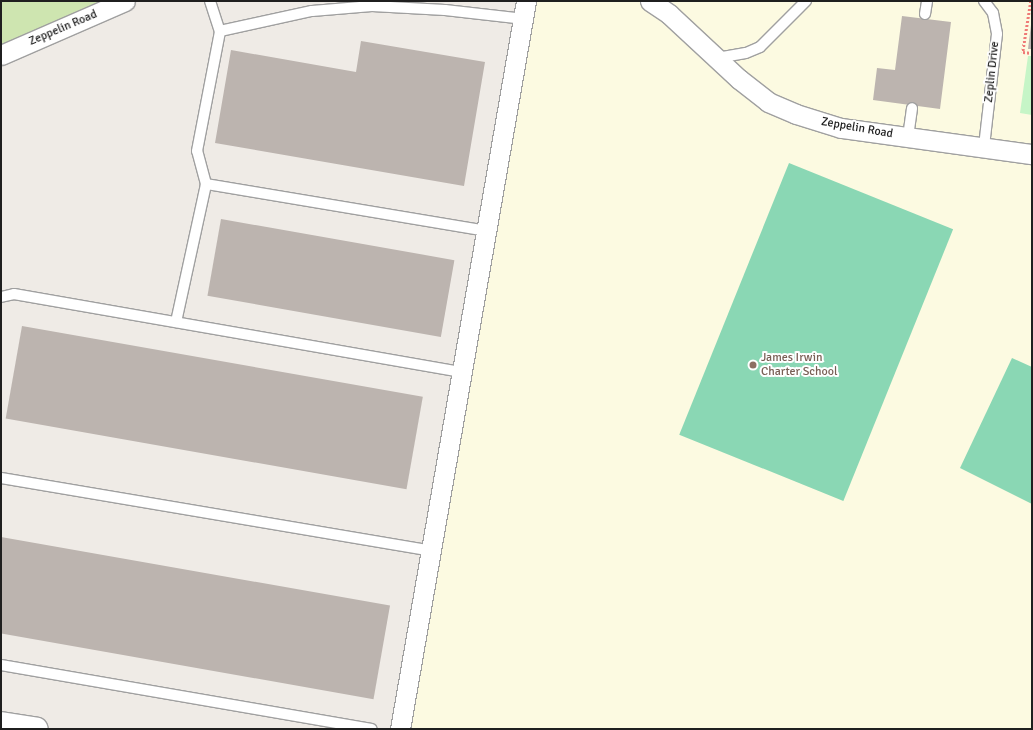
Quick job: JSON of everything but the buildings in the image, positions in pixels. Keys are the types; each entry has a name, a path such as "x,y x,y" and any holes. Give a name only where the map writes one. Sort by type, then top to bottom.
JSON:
{"street":[{"name":"Zeppelin Road","path":"1,55 126,1"},
{"name":"Zeppelin Road","path":"660,4 717,58 768,102 796,114 841,128 1032,154"},
{"path":"400,729 488,231 525,10"},
{"path":"1,723 37,729"}],"lane":[{"path":"176,322 206,184 197,151 220,31 210,1"},
{"path":"717,58 746,53 760,46 806,1"},
{"path":"925,14 927,1"},
{"name":"Zeplin Drive","path":"984,1 993,13 997,34 984,147"},
{"path":"220,31 312,10 372,6 445,10 525,10"},
{"path":"908,137 912,108"},
{"path":"206,184 488,231"},
{"path":"1,296 14,294 462,372"},
{"path":"1,478 431,551"},
{"path":"1,665 372,729"}],"path":[{"path":"1031,1 1023,52 1032,53"}],"shaded area":[{"name":"James Irwin Charter School","path":"536,1 1032,1 1032,729 410,729"}],"green space":[{"path":"1,1 129,1 1,48"},
{"path":"1028,56 1032,56 1032,115 1020,113"},
{"path":"789,163 953,229 843,501 679,435"},
{"path":"1012,358 1032,367 1032,504 960,468"}],"place":[{"name":"James Irwin Charter School","path":"753,365"}]}
